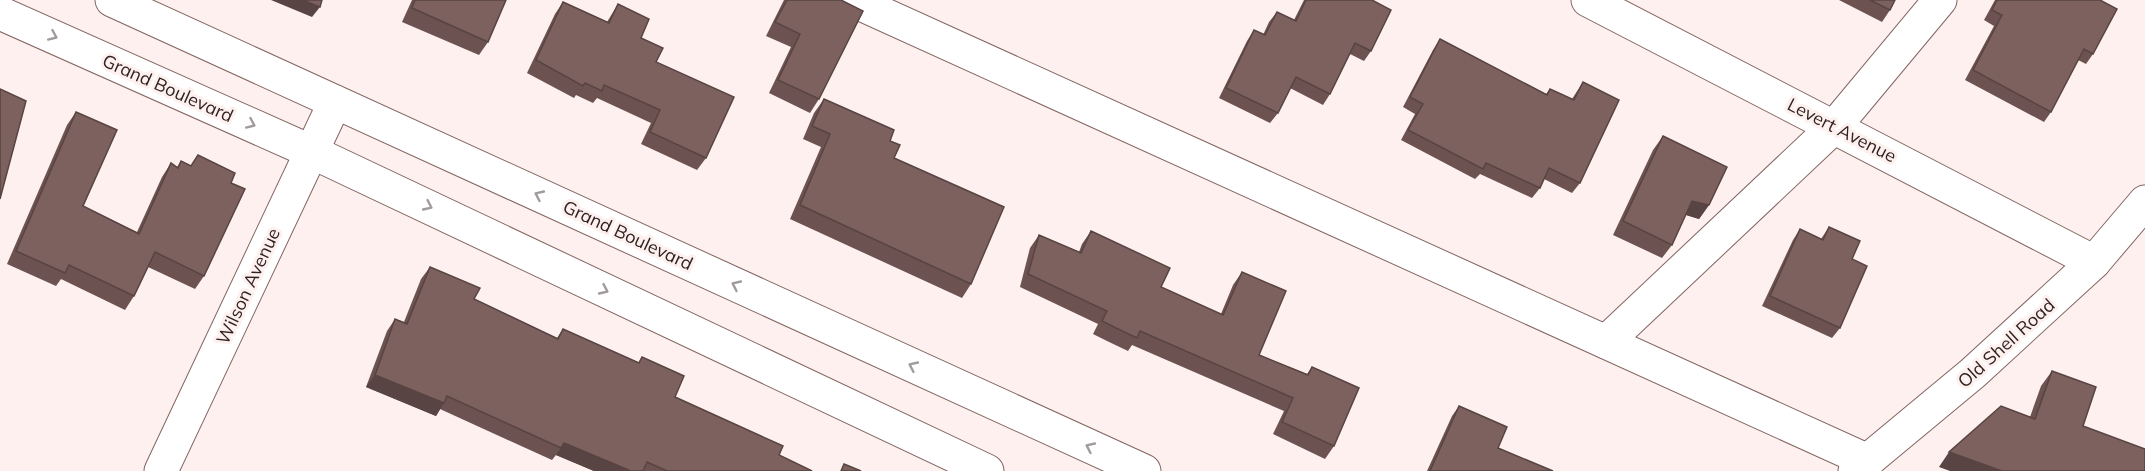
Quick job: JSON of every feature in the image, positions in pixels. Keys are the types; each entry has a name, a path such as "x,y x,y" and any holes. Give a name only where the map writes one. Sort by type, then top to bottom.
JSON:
{"street":[{"name":"Grand Boulevard","path":"112,0 1144,471"},
{"path":"852,0 1606,342 1861,466"},
{"name":"Levert Avenue","path":"1588,0 2094,262"},
{"path":"1606,342 1835,126 1940,0"},
{"name":"Grand Boulevard","path":"0,13 312,152 987,471"},
{"name":"Wilson Avenue","path":"161,471 335,102"},
{"name":"Old Shell Road","path":"1861,466 1973,373 2094,262 2145,202"}],"building":[{"path":"303,0 322,0 320,7"},
{"path":"415,0 506,0 488,42 412,8"},
{"path":"787,0 841,0 863,11 819,99 778,80 800,34 775,22"},
{"path":"1306,0 1372,0 1391,10 1371,51 1355,43 1330,94 1296,77 1278,113 1226,88 1254,30 1265,35 1277,12 1296,21"},
{"path":"1870,0 1895,0 1890,10"},
{"path":"1997,0 2100,0 2117,9 2093,54 2084,49 2051,112 1973,70 2002,15 1992,10"},
{"path":"563,2 609,23 618,4 649,19 641,38 663,48 656,62 734,97 706,158 650,132 660,110 604,85 602,91 585,83 583,86 536,60"},
{"path":"1440,39 1547,95 1550,89 1574,100 1583,82 1619,100 1580,183 1549,168 1540,188 1486,163 1483,169 1408,130 1423,104 1410,97"},
{"path":"0,89 26,101 0,199"},
{"path":"824,99 894,130 890,141 900,145 894,158 1004,207 971,284 800,205 830,134 812,126"},
{"path":"76,112 117,130 83,206 139,234 171,163 178,168 181,161 191,166 198,155 235,173 231,183 245,189 204,276 155,252 134,296 69,265 65,273 16,251"},
{"path":"1663,136 1727,167 1709,205 1692,201 1672,245 1623,221"},
{"path":"1829,227 1860,241 1852,259 1867,266 1840,328 1770,296 1800,229 1823,240"},
{"path":"1091,231 1170,268 1161,287 1223,315 1242,272 1286,291 1259,355 1308,375 1312,367 1359,388 1334,446 1282,422 1293,398 1140,331 1137,338 1102,321 1107,311 1028,274 1039,235 1081,253"},
{"path":"430,267 480,288 474,299 558,339 563,329 639,363 642,357 684,376 675,397 783,446 779,455 812,471 667,471 647,462 643,471 631,471 564,443 561,448 447,396 444,403 375,375 395,319 407,324"},
{"path":"2052,371 2096,387 2083,426 2145,449 2145,471 2002,471 1949,452 2001,406 2035,419"},
{"path":"1459,406 1507,427 1498,448 1553,471 1430,471"},
{"path":"844,464 861,471 841,471"}]}
